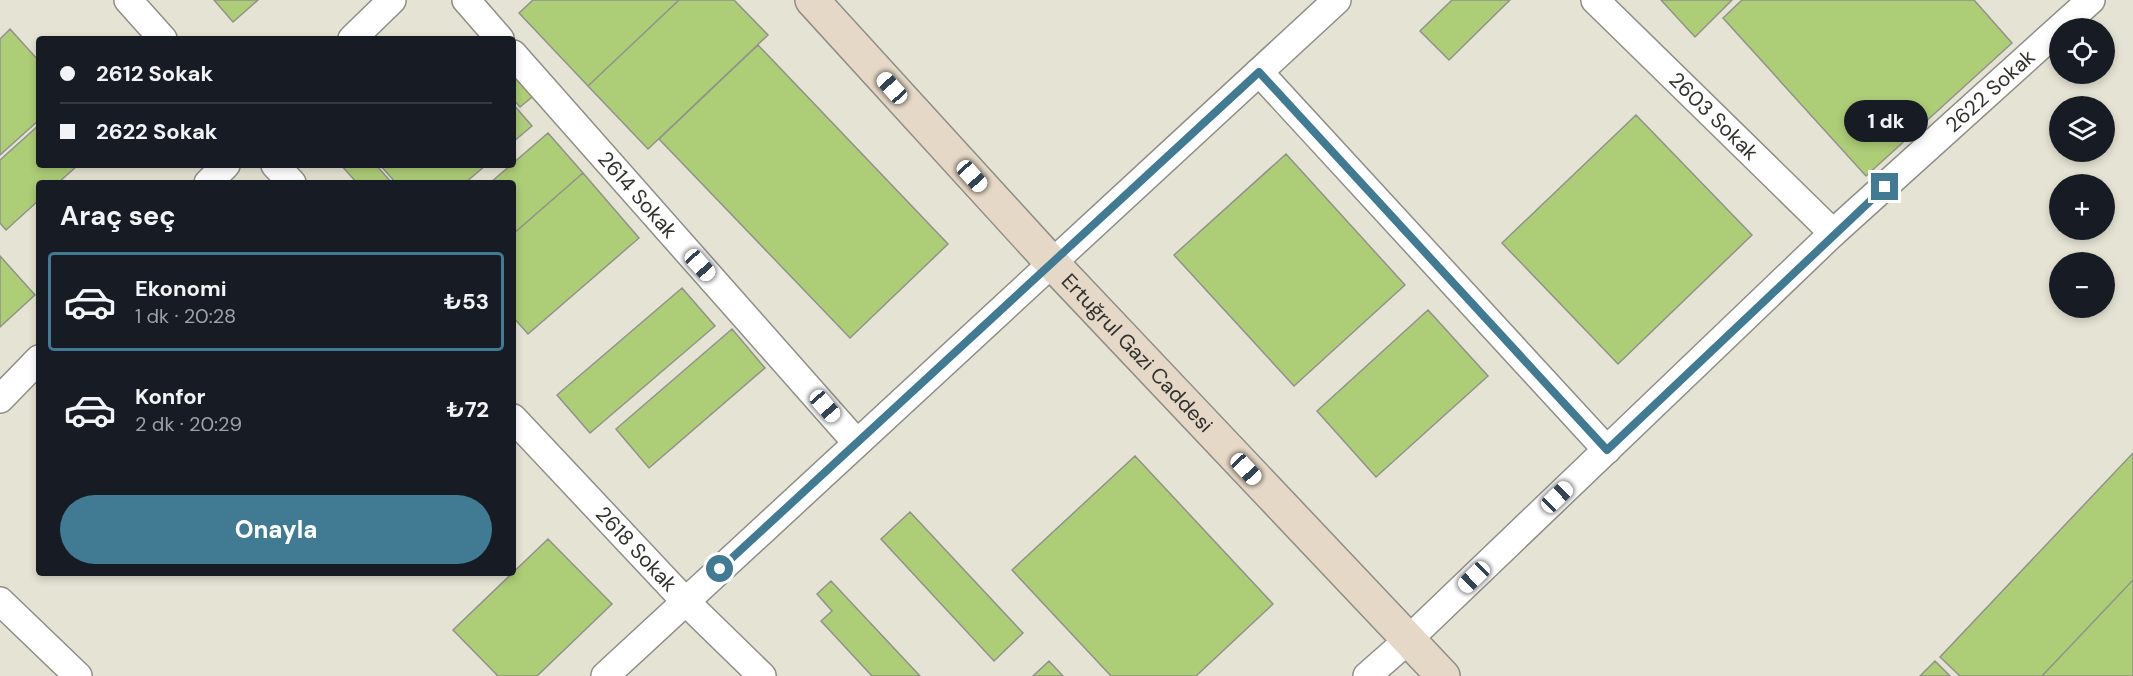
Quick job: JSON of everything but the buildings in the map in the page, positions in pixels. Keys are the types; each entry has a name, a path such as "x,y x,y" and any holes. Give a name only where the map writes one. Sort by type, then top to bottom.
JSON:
{"main road":[{"name":"Ertuğrul Gazi Caddesi","path":"812,0 1053,264 1443,676"}],"street":[{"path":"128,0 160,36"},
{"path":"355,36 392,0"},
{"path":"466,0 497,36"},
{"path":"605,676 1337,0"},
{"name":"2603 Sokak","path":"1595,0 1833,233"},
{"name":"2622 Sokak","path":"1366,676 1408,640 1833,233 2091,0"},
{"name":"2614 Sokak","path":"516,57 856,442"},
{"path":"1259,72 1607,450"},
{"path":"211,180 223,168"},
{"path":"278,168 289,180"},
{"path":"0,399 36,362"},
{"name":"2618 Sokak","path":"516,421 685,601 762,676"},
{"path":"0,601 78,676"}],"shaded area":[{"path":"0,0 2133,0 2133,676 0,676"}],"route":[{"path":"720,569 1259,72 1607,450 1833,233 1885,187"}]}
